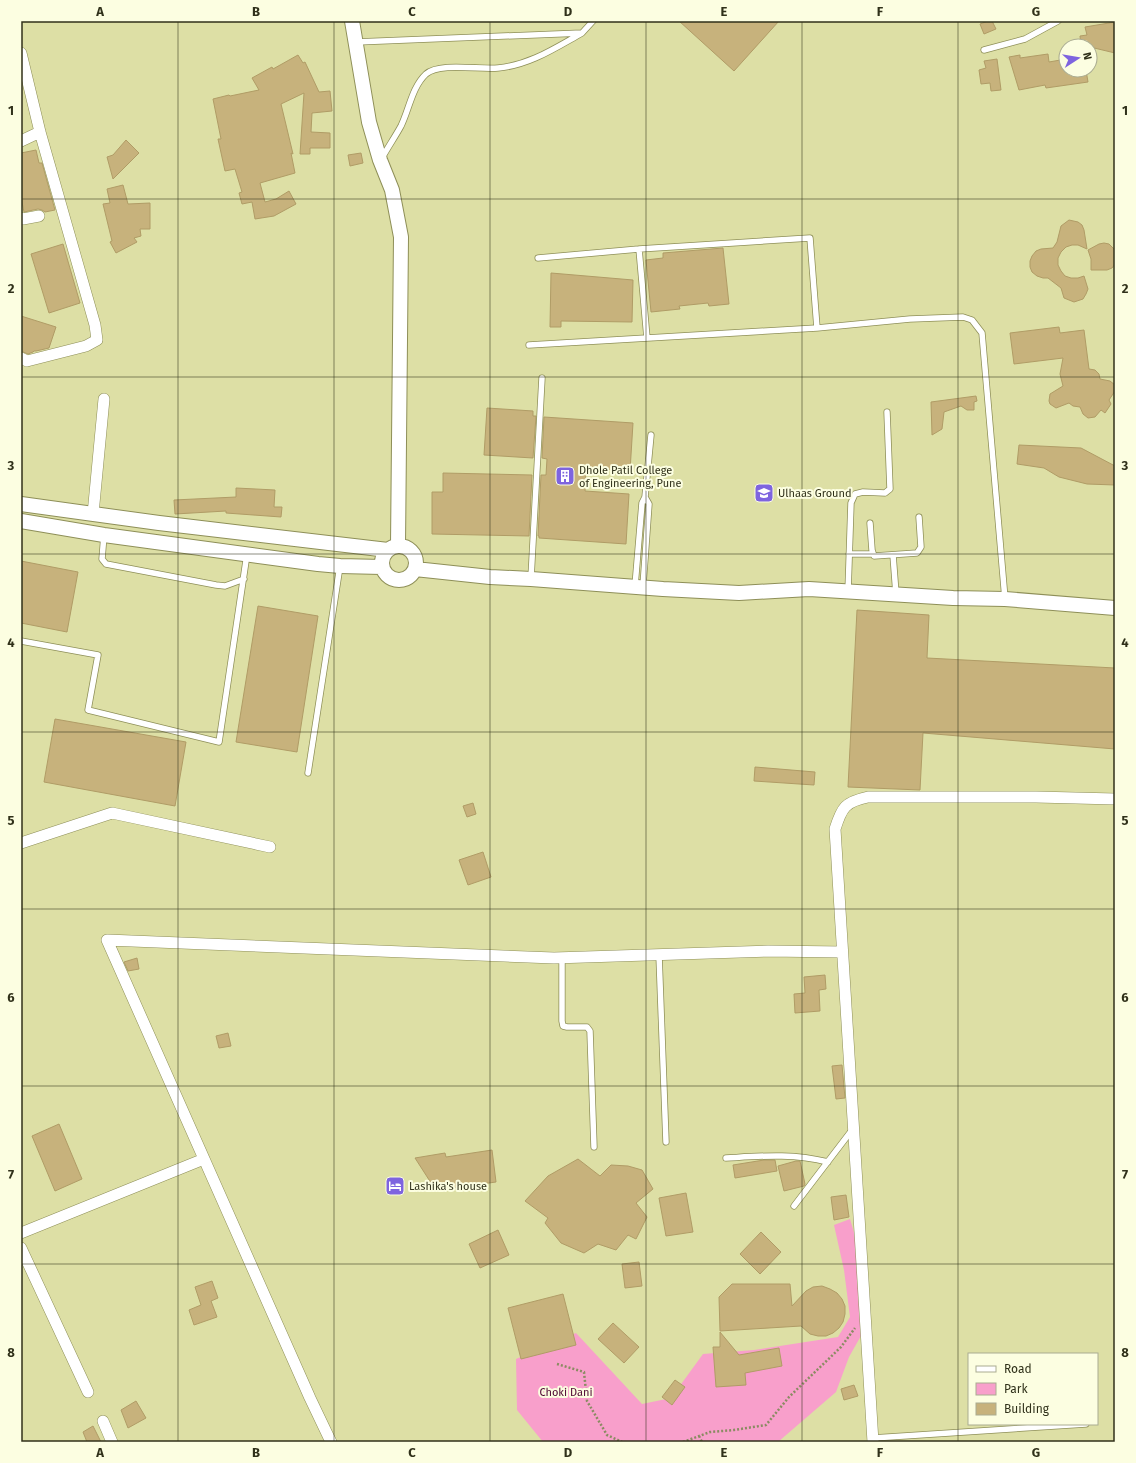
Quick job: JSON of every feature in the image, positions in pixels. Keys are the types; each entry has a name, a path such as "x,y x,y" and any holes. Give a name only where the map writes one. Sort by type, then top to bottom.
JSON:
{"street":[{"path":"354,21 355,42 369,122 380,160 392,190 401,237 393,548"},
{"path":"21,53 40,132 93,318 97,340 86,346 27,361 21,358"},
{"path":"21,140 40,132"},
{"path":"21,218 23,219 39,216"},
{"path":"93,514 104,399"},
{"path":"21,504 93,514 393,548 404,546 413,552 415,558 415,569 408,578 397,580 387,575 382,567 382,559 384,554 393,548"},
{"path":"21,521 104,535 340,566 382,567"},
{"path":"415,569 490,577 531,578 639,587 740,593 809,589 1115,608"},
{"path":"873,1440 835,829 841,810 855,800 868,797 1036,797 1115,799"},
{"path":"21,843 112,814 270,847"},
{"path":"331,1442 310,1398 107,940 562,958 768,951 842,952"},
{"path":"21,1233 204,1159"},
{"path":"21,1248 88,1392"},
{"path":"103,1421 112,1442"}],"lane":[{"path":"380,160 401,126 418,85 426,74 436,69 497,68 517,66 533,60 582,33 593,21"},
{"path":"984,50 1025,38 1058,21"},
{"path":"355,42 582,33"},
{"path":"538,258 639,249 810,238 817,328"},
{"path":"639,249 647,338"},
{"path":"529,345 817,328 910,319 962,317 972,320 982,334 1005,600"},
{"path":"531,578 542,378"},
{"path":"848,592 851,503 855,494 863,492 885,493 890,489 887,412"},
{"path":"639,587 642,503 645,496 651,435"},
{"path":"849,554 872,554 874,556 917,553 921,547 919,517"},
{"path":"870,523 872,554"},
{"path":"104,535 102,559 106,564 216,586 225,586 244,579"},
{"path":"21,641 98,655 88,710 219,742 247,554"},
{"path":"893,555 896,595"},
{"path":"308,773 340,566"},
{"path":"659,955 666,1142"},
{"path":"562,958 563,1026 587,1027 590,1031 594,1147"},
{"path":"794,1206 853,1128"},
{"path":"726,1158 783,1155 809,1157 828,1162"},
{"path":"873,1440 1073,1425"}],"path":[{"path":"682,1442 710,1432 766,1425 789,1397 841,1347 856,1326"},
{"path":"557,1364 584,1372 587,1401 606,1435 622,1442"},
{"path":"699,1436 702,1442"}],"green space":[{"name":"Choki Dani","path":"850,1219 858,1246 862,1334 849,1357 836,1392 778,1442 543,1442 517,1410 516,1359 576,1333 642,1404 671,1398 703,1354 754,1350 838,1337 850,1317 844,1270 834,1225"}],"building":[{"path":"679,21 779,21 734,71"},
{"path":"992,21 996,29 984,34 980,24"},
{"path":"1115,22 1115,53 1098,49 1098,38 1080,38 1080,36 1087,35 1085,27"},
{"path":"1048,54 1049,62 1058,60 1058,78 1087,78 1088,82 1046,88 1045,85 1019,90 1009,57 1020,55 1020,58"},
{"path":"298,55 303,63 305,62 319,92 330,91 332,111 312,113 311,132 330,133 330,148 310,148 310,154 300,154 304,93 281,104 293,154 291,153 295,173 260,183 265,202 276,199 289,191 296,204 274,216 255,219 252,202 242,204 239,193 242,192 235,169 225,171 218,139 221,139 213,99 259,90 252,78 272,67 273,69"},
{"path":"997,59 1001,90 991,91 990,83 981,84 979,70 986,68 984,61"},
{"path":"126,140 139,153 113,179 107,157 113,155"},
{"path":"36,150 39,163 42,163 55,210 45,212 38,209 24,212 21,197 21,153"},
{"path":"361,153 363,163 350,166 348,155"},
{"path":"123,185 128,204 150,203 150,229 140,229 141,236 134,238 137,242 116,253 110,242 112,241 103,204 110,203 107,189"},
{"path":"1069,220 1078,222 1082,225 1087,249 1078,245 1072,245 1066,247 1058,258 1058,265 1065,276 1078,278 1084,276 1088,289 1083,299 1074,302 1064,298 1061,288 1048,278 1037,276 1032,272 1030,267 1030,261 1036,251 1053,248 1057,242 1061,226"},
{"path":"1104,243 1109,244 1115,250 1115,264 1112,268 1107,270 1091,270 1091,259 1088,250"},
{"path":"63,244 80,303 49,313 31,254"},
{"path":"723,248 729,304 709,306 708,303 679,306 680,309 651,312 646,260 663,258 663,253"},
{"path":"551,273 633,280 632,322 561,321 561,327 550,327"},
{"path":"21,316 56,327 49,348 34,351 28,354 21,351"},
{"path":"1059,327 1060,333 1084,330 1089,369 1095,370 1099,374 1100,379 1110,381 1115,385 1115,391 1109,400 1111,404 1105,413 1101,410 1095,417 1088,418 1083,414 1080,407 1073,406 1069,403 1056,408 1050,404 1050,394 1063,386 1060,374 1063,358 1014,364 1010,333"},
{"path":"976,396 977,401 974,402 974,410 967,410 961,406 944,412 942,429 932,435 931,402"},
{"path":"487,408 533,411 533,416 536,416 533,458 484,455"},
{"name":"Dhole Patil College of Engineering, Pune","path":"544,417 633,423 630,471 586,468 585,491 629,494 626,544 539,538 541,475 546,475 547,459 542,458"},
{"path":"1019,445 1081,448 1115,466 1115,485 1087,484 1059,477 1044,468 1017,464"},
{"path":"443,473 532,475 529,536 432,534 432,492 443,492"},
{"path":"236,488 275,490 274,507 282,507 281,517 226,513 226,511 175,514 174,500 236,497"},
{"path":"21,561 78,572 67,632 21,623"},
{"path":"258,606 318,616 297,752 236,742"},
{"path":"857,610 929,615 927,658 1115,668 1115,749 923,733 920,790 848,787"},
{"path":"55,719 186,742 175,806 44,782"},
{"path":"755,767 815,772 814,785 754,781"},
{"path":"473,803 476,814 467,817 463,806"},
{"path":"483,852 491,877 468,885 459,860"},
{"path":"137,958 139,969 128,971 124,962"},
{"path":"825,975 826,989 819,990 820,1011 795,1013 794,994 805,993 804,977"},
{"path":"228,1033 231,1046 219,1048 216,1036"},
{"path":"842,1065 845,1098 836,1099 832,1066"},
{"path":"59,1124 82,1179 55,1191 32,1136"},
{"path":"492,1150 496,1182 453,1188 452,1183 433,1186 415,1158 445,1153 446,1157"},
{"path":"578,1159 600,1176 611,1165 628,1166 642,1170 653,1189 636,1203 647,1217 636,1239 628,1235 616,1250 598,1244 584,1253 561,1243 545,1223 548,1218 525,1201 548,1176"},
{"path":"764,1160 775,1160 777,1171 735,1178 733,1165"},
{"path":"800,1161 805,1184 804,1186 784,1191 778,1166"},
{"path":"686,1193 693,1232 666,1236 659,1198"},
{"path":"846,1195 849,1217 834,1220 831,1197"},
{"path":"498,1230 509,1255 480,1268 469,1244"},
{"path":"761,1232 781,1252 760,1274 740,1254"},
{"path":"639,1262 642,1286 625,1288 622,1264"},
{"path":"212,1281 218,1298 211,1301 217,1317 194,1325 189,1310 201,1305 195,1287"},
{"path":"732,1284 790,1284 792,1306 806,1291 813,1287 822,1286 837,1293 842,1299 845,1306 843,1322 833,1333 826,1336 810,1334 801,1326 720,1331 719,1297"},
{"path":"563,1294 576,1345 521,1359 508,1308"},
{"path":"613,1323 639,1347 624,1363 598,1339"},
{"path":"720,1332 739,1355 779,1348 782,1366 745,1373 746,1385 716,1387 713,1347 720,1347"},
{"path":"675,1380 685,1387 672,1405 662,1397"},
{"path":"854,1385 858,1396 844,1400 841,1389"},
{"path":"136,1401 146,1418 128,1428 121,1410"},
{"path":"93,1426 101,1442 87,1442 83,1432"}],"place":[{"name":"Dhole Patil College of Engineering, Pune","path":"565,476"},
{"name":"Ulhaas Ground","path":"764,493"},
{"name":"Lashika's house","path":"395,1186"}]}
